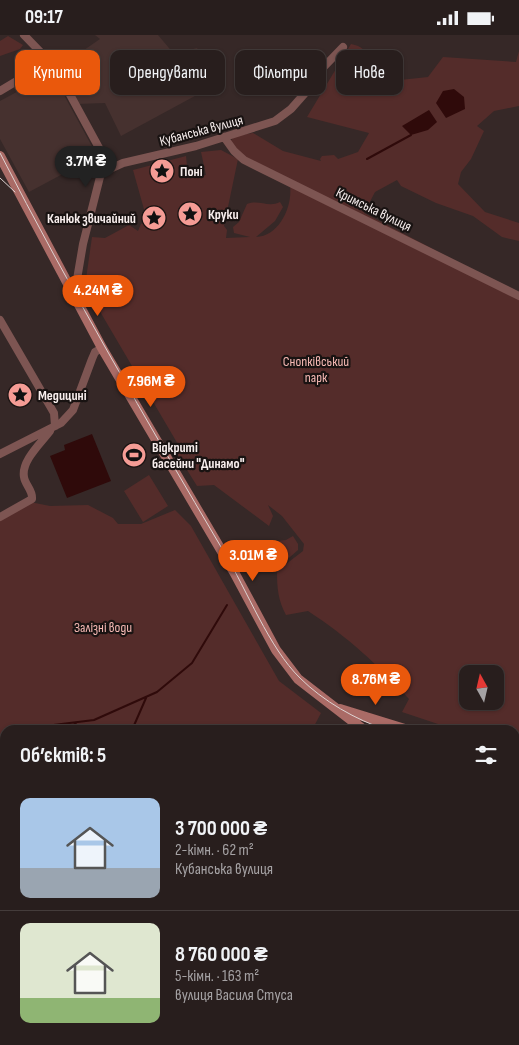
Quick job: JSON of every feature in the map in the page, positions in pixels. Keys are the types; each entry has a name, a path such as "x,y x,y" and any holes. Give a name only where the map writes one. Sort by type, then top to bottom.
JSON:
{"main road":[{"path":"0,156 73,298 234,572 276,650 298,679 358,725"},
{"path":"0,175 15,186"},
{"path":"337,708 392,725"}],"street":[{"path":"24,35 39,50"},
{"name":"Кубанська вулиця","path":"110,168 224,137 283,117 306,92 316,75 343,47"},
{"path":"0,91 15,82"},
{"path":"69,95 110,168 101,173 83,244 73,298"},
{"name":"Кримська вулиця","path":"224,137 234,151 244,160 519,296"},
{"path":"0,320 54,413 56,426"},
{"path":"0,517 32,499 31,491 24,480 24,470 56,426 73,410 95,352 102,348"},
{"path":"0,454 56,426"}],"shaded area":[{"path":"95,35 158,35 171,50 110,50 110,95 197,95 121,136 105,103 77,104 72,95 100,95 100,50 84,50 100,39"},
{"path":"454,89 464,97 465,109 446,118 436,103 443,91"},
{"path":"15,93 15,95 64,95 101,163 91,168 87,161 29,192 0,139 0,101"},
{"path":"429,110 437,122 428,130 411,135 402,126"},
{"path":"92,434 111,481 67,498 50,456 65,450 64,445"}],"green space":[{"path":"8,36 23,45 20,49 0,56 0,41"},
{"name":"Снопківський парк","path":"351,44 364,50 347,50"},
{"name":"Снопківський парк","path":"519,51 519,106 494,111 477,126 484,131 471,159 461,172 458,184 485,212 519,223 519,241 502,237 473,216 436,203 401,186 397,180 375,192 364,213 519,294 519,725 441,725 402,712 409,699 374,663 349,641 308,611 286,615 278,594 277,571 303,551 304,544 282,516 268,505 273,516 269,526 214,485 197,486 174,449 174,445 179,446 85,286 92,237 105,238 129,225 138,231 141,224 147,220 133,170 186,156 188,176 206,175 201,152 221,150 238,159 224,226 227,230 226,238 250,237 234,233 233,227 239,222 247,204 256,202 276,204 280,202 283,207 275,221 256,237 273,231 284,216 290,198 289,180 265,169 243,155 230,142 234,136 253,133 283,151 321,161 322,156 334,155 338,159 358,152 369,133 307,117 320,95 326,95 326,85 336,69 336,95 403,95 403,80 428,77 443,57 516,62"},
{"path":"149,475 168,506 143,522 124,491"},
{"name":"Залізні води","path":"30,502 50,506 88,505 113,518 118,524 141,524 175,510 191,526 279,681 321,713 315,725 0,725 0,519"},
{"path":"293,536 298,544 298,550 282,564 276,565 274,563 277,555 277,541 286,540"}],"waterway":[{"path":"367,159 411,135"},
{"path":"53,725 94,720 157,692 192,663 227,605"},
{"path":"134,725 146,698"}],"tram line":[{"path":"0,153 81,304 137,404 233,567 278,651 300,678 329,702 374,725"},
{"path":"0,178 15,192"}],"place":[{"name":"Поні","path":"162,171"},
{"name":"Круки","path":"190,214"},
{"name":"Канюк звичайний","path":"154,218"},
{"name":"Медицині","path":"20,395"},
{"name":"Відкриті басейни \"Динамо\"","path":"134,455"}]}
